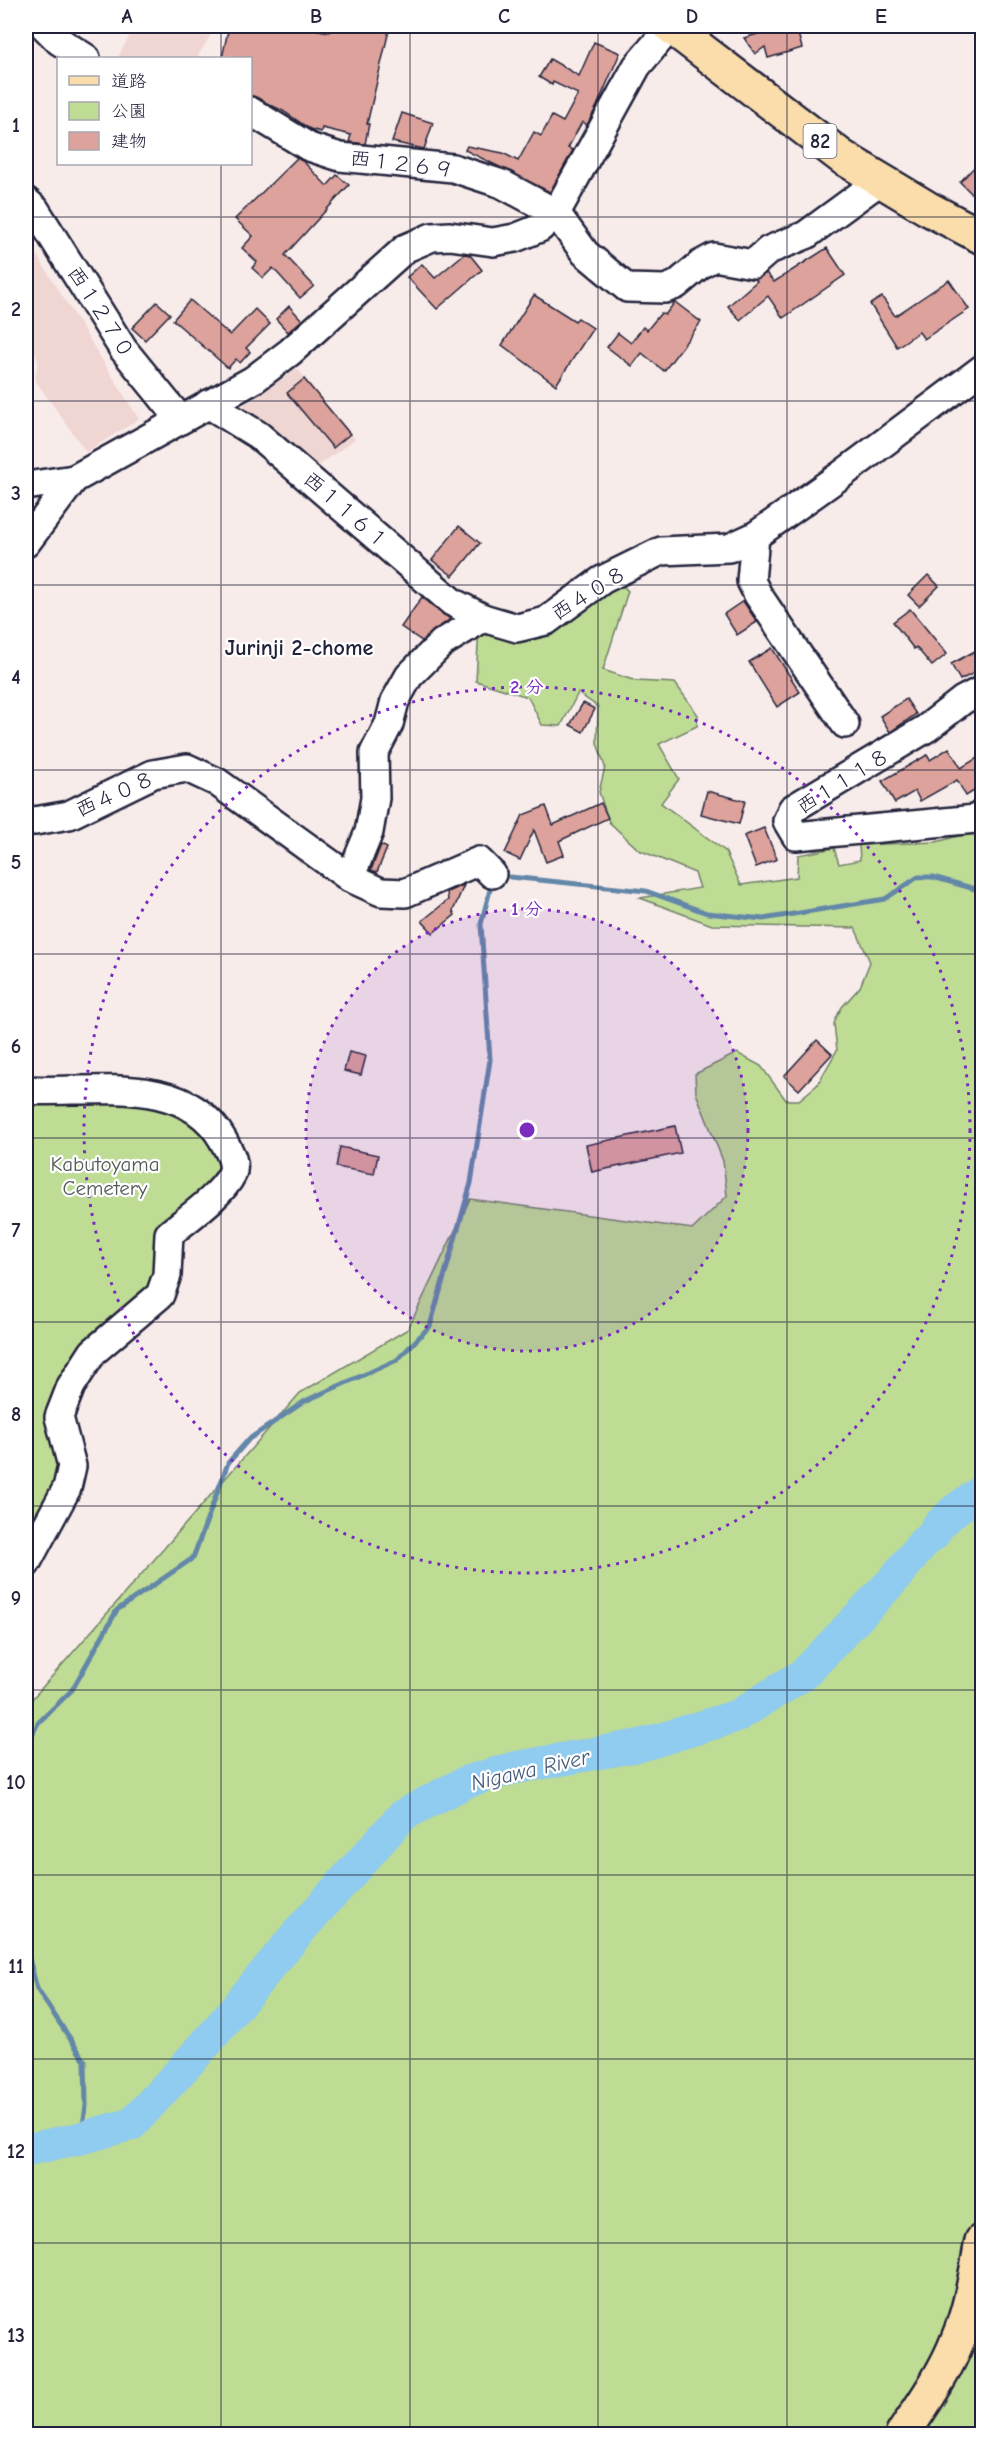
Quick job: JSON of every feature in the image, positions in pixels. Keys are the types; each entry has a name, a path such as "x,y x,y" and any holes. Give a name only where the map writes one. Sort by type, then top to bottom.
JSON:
{"main road":[{"name":"82","path":"670,26 842,157 927,208 982,237"},
{"path":"903,2434 942,2373 958,2339 970,2305 982,2241"}],"street":[{"path":"44,26 59,41 84,57"},
{"path":"26,486 74,479 253,380 290,352 406,248 432,237 450,236 493,242 515,238 540,228 556,213 637,66 670,26"},
{"name":"西１２６９","path":"252,112 309,147 340,157 453,168 502,184 556,213"},
{"path":"556,213 585,253 627,288 665,289 676,285 701,264 714,257 753,264 769,250 806,235 880,180"},
{"name":"西１２７０","path":"26,201 35,209 123,349 180,419"},
{"name":"西４０８","path":"483,618 517,628 546,621 602,580 661,551 729,548 755,536 841,475 982,369"},
{"name":"西１１６１","path":"208,404 258,435 452,602 483,618"},
{"path":"26,543 74,479"},
{"path":"755,536 751,581 758,595 845,724"},
{"path":"350,878 369,832 375,798 374,753 388,724 395,701 409,676 442,643 483,618"},
{"name":"西１１１８","path":"982,690 963,700 927,728 792,809 787,821 796,836 976,819 982,814"},
{"name":"西４０８","path":"26,820 35,821 69,814 153,774 187,768 217,782 350,878 381,892 405,892 479,861 492,874"},
{"path":"26,1090 139,1090 170,1096 194,1108 219,1132 232,1156 232,1173 220,1190 170,1234 168,1275 160,1295 93,1352 71,1386 59,1417 72,1466 67,1488 26,1564"}],"shaded area":[{"path":"135,26 216,26 198,57 118,57"},
{"path":"30,244 139,419 86,452 35,380 38,361 26,328 26,246"},
{"path":"297,368 355,439 314,469 243,405"}],"green space":[{"path":"613,576 628,591 603,670 636,681 675,683 698,715 697,726 659,744 679,779 661,803 725,851 741,885 797,877 798,855 834,848 839,864 860,860 859,845 936,842 977,831 982,827 982,2434 26,2434 26,1706 300,1393 408,1329 470,1199 693,1229 727,1196 723,1161 696,1093 695,1074 737,1053 761,1066 786,1100 799,1100 817,1085 837,1050 834,1024 836,1018 842,1007 860,987 870,962 855,928 712,925 640,898 700,888 695,873 639,850 609,822 599,792 605,767 597,743 598,707 578,693 561,726 542,725 528,697 476,681 479,627 530,638"},
{"name":"Kabutoyama Cemetery","path":"137,1096 189,1114 225,1159 161,1274 64,1383 64,1468 26,1555 26,1097"}],"building":[{"path":"229,26 296,26 329,32 331,26 390,26 367,124 369,124 365,144 349,142 351,135 322,128 321,132 310,129 283,111 252,96 252,57 222,57"},
{"path":"786,26 796,26 802,48 768,58 765,47 755,54 744,38"},
{"path":"594,42 620,53 587,125 582,122 568,148 573,150 550,192 465,150 467,146 503,153 518,161 534,132 541,136 552,116 563,122 578,94 553,82 552,85 539,77 550,59 579,76"},
{"path":"402,113 433,123 424,149 392,142"},
{"path":"297,158 304,162 327,186 337,175 349,185 285,255 314,286 300,298 273,268 263,278 252,268 257,262 242,248 253,236 235,219"},
{"path":"982,159 982,187 974,196 960,182"},
{"path":"827,248 845,275 783,318 768,296 740,320 728,306 757,281 755,279 766,273 774,282"},
{"path":"464,254 470,255 482,270 437,309 407,277 422,264 435,278"},
{"path":"949,280 969,309 924,339 919,332 897,347 870,304 882,297 895,316"},
{"path":"534,295 575,321 578,318 593,328 556,385 502,345"},
{"path":"190,300 230,335 255,309 270,324 246,348 250,352 240,363 236,359 228,368 173,320"},
{"path":"157,302 170,314 145,340 132,328"},
{"path":"675,302 701,322 664,371 642,353 632,366 607,347 618,333 631,343 643,327 647,330 661,313 665,315"},
{"path":"289,306 302,320 288,332 276,319"},
{"path":"304,379 350,434 333,448 287,393"},
{"path":"459,526 480,543 453,576 432,560"},
{"path":"928,575 939,586 919,606 908,595"},
{"path":"422,597 450,619 422,641 401,627"},
{"path":"743,601 757,622 737,635 724,614"},
{"path":"910,609 947,654 932,666 916,647 914,649 893,622"},
{"path":"982,647 982,669 960,680 951,664"},
{"path":"772,648 800,692 777,707 749,662"},
{"path":"906,699 916,714 890,732 880,716"},
{"path":"583,703 595,709 583,732 570,725"},
{"path":"949,748 961,768 982,755 982,786 966,796 957,780 920,801 915,791 895,803 882,781 927,755 930,760"},
{"path":"707,791 745,801 739,824 701,814"},
{"path":"601,803 608,818 559,841 564,855 546,862 534,830 520,860 505,853 523,815 546,806 553,825"},
{"path":"764,828 777,859 756,867 744,836"},
{"path":"381,845 387,848 377,872 371,870"},
{"path":"464,885 453,911 455,915 433,933 422,921 448,900 447,892"},
{"path":"817,1040 832,1054 799,1090 784,1076"},
{"path":"349,1052 366,1056 361,1075 344,1071"},
{"path":"675,1126 681,1153 592,1172 586,1145"},
{"path":"340,1147 378,1155 374,1174 336,1167"}],"waterway":[{"path":"510,877 646,891 707,913 763,919 885,899 918,877 933,877 982,891"},
{"path":"26,1747 38,1723 72,1690 117,1610 193,1558 228,1463 249,1439 305,1401 397,1360 430,1326 471,1183 490,1060 481,924 491,886"},
{"name":"Nigawa River","path":"26,2150 132,2124 208,2041 301,1929 403,1815 466,1782 514,1768 642,1745 737,1716 804,1674 896,1577 923,1543 934,1534 936,1528 955,1510 982,1491"},
{"path":"26,1947 37,1989 85,2061 86,2106 81,2138"}],"district":[{"name":"Jurinji 2-chome","path":"299,647"}]}
